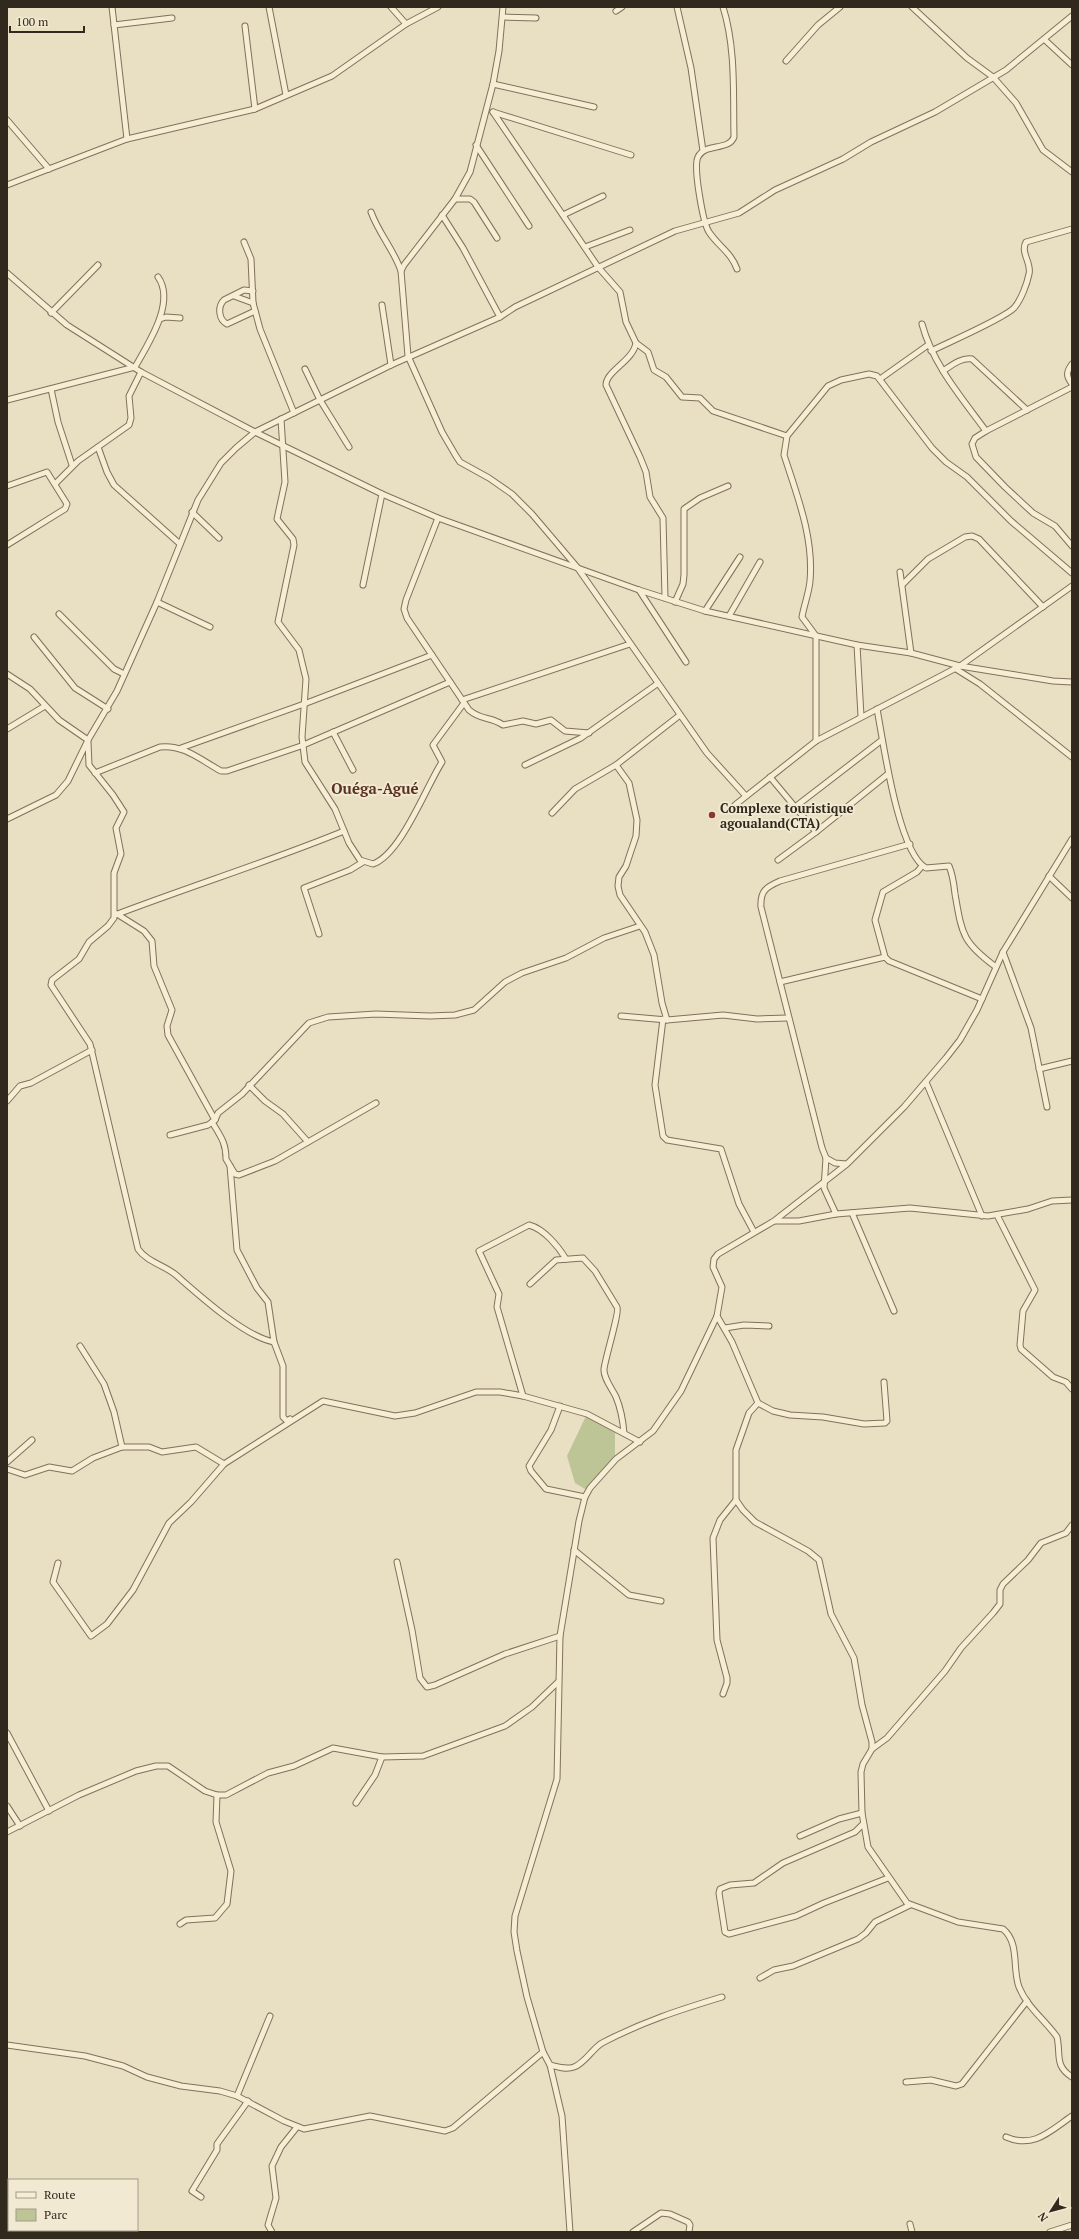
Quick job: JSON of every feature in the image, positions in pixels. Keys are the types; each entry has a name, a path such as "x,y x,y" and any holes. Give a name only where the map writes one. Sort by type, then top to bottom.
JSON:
{"street":[{"path":"112,7 127,139"},
{"path":"269,7 286,95"},
{"path":"391,7 406,24"},
{"path":"7,185 127,139 255,109 332,76 406,24 438,7"},
{"path":"401,271 404,265 455,199 470,172 493,84 504,7"},
{"path":"616,12 622,7"},
{"path":"677,7 691,68 703,151 697,161 704,222 714,239 731,255 737,269"},
{"path":"703,151 731,142 734,137 731,47 723,7"},
{"path":"786,61 818,25 840,7"},
{"path":"912,7 967,58 993,77 1016,103 1043,150 1072,172"},
{"path":"503,17 536,18"},
{"path":"114,25 172,18"},
{"path":"7,819 56,795 62,789 88,740 108,709 157,602 192,512 205,488 221,464 236,448 255,432 408,356 500,317 515,307 542,296 598,267 675,231 704,222 739,214 776,190 843,159 871,142 935,112 993,77 1045,40 1071,18"},
{"path":"244,26 255,109"},
{"path":"1045,40 1072,65"},
{"path":"493,84 594,107"},
{"path":"486,111 631,155"},
{"path":"493,112 598,267 620,292 626,322 636,342 648,352 654,370 666,376 682,397 700,398 713,411 787,436"},
{"path":"7,120 49,169"},
{"path":"476,145 529,226"},
{"path":"563,215 603,196"},
{"path":"455,199 470,199 474,202 497,238"},
{"path":"371,212 377,228 396,257 401,271 408,356 442,432 460,462 489,478 512,494 532,514 577,567 657,684 707,753 745,795"},
{"path":"442,216 463,248 500,317"},
{"path":"880,379 930,348 1009,312 1019,300 1030,272 1023,246 1026,242 1072,229"},
{"path":"584,247 630,230"},
{"path":"244,242 251,259 253,303 255,311 265,342 294,413"},
{"path":"51,313 98,265"},
{"path":"7,273 51,313 86,338 142,372 255,432 382,494 438,518 638,590 705,610 857,645 911,652 958,668 1053,681 1072,682"},
{"path":"7,400 135,368 160,319 164,290 158,277"},
{"path":"253,291 244,290 221,302 221,315 225,323 230,324 255,311"},
{"path":"234,296 253,303"},
{"path":"382,305 390,365"},
{"path":"160,319 166,317 180,318"},
{"path":"922,324 930,348 943,371 986,431"},
{"path":"636,342 629,357 608,378 606,385 646,472 650,497 663,518 665,598"},
{"path":"943,371 960,360 972,359 1027,410"},
{"path":"1072,364 1067,372 1067,376 1072,384"},
{"path":"305,369 320,400 349,447"},
{"path":"56,484 72,465 129,425 131,418 129,396 142,372"},
{"path":"816,741 816,636 802,617 809,587 810,561 801,507 784,455 787,436 828,386 841,380 875,374 932,448 946,462 967,477 1011,521 1072,573"},
{"path":"1072,387 986,431 975,438 972,444 976,456 1022,504 1055,526 1072,546"},
{"path":"51,389 58,422 72,465"},
{"path":"282,419 285,490 277,519 293,539 294,545 278,619 279,624 297,646 301,654 307,686 301,746 306,767 335,809 356,857 363,862 373,864 383,858 410,822 429,782 442,762 433,745 463,702 630,644"},
{"path":"98,447 107,472 114,485 180,544"},
{"path":"7,486 44,472 50,475 67,504 65,509 7,545"},
{"path":"675,602 683,584 684,575 684,509 700,498 728,486"},
{"path":"363,585 382,494"},
{"path":"192,512 220,538"},
{"path":"438,518 406,600 404,609 407,618 463,702 479,718 493,719 503,725 523,721 536,724 551,720 565,731 589,733"},
{"path":"902,585 928,559 964,537 972,536 979,539 1043,607"},
{"path":"705,610 740,557"},
{"path":"729,616 760,562"},
{"path":"900,572 911,652"},
{"path":"735,805 745,795 816,741 861,716 958,668 1072,586"},
{"path":"638,590 686,662"},
{"path":"157,602 210,627"},
{"path":"59,614 114,669 124,674"},
{"path":"34,637 75,688 108,709"},
{"path":"857,645 861,716"},
{"path":"181,748 304,704 432,655"},
{"path":"958,668 1072,757"},
{"path":"7,674 30,689 59,720 88,740"},
{"path":"95,773 160,747 170,746 181,748 220,770 227,771 301,746 450,682"},
{"path":"525,765 566,747 589,733 657,684"},
{"path":"7,729 45,706"},
{"path":"877,709 888,774 898,815 910,844 922,866 926,868 949,866 964,935 975,951 996,967"},
{"path":"552,813 575,789 616,765 680,715"},
{"path":"332,732 353,770"},
{"path":"88,740 88,761 95,773 113,795 124,812 116,828 121,854 114,873 116,914 112,922 94,938 79,959 50,984 87,1038 92,1050 138,1249 152,1261 175,1274 197,1293 255,1336 274,1342"},
{"path":"795,807 882,740"},
{"path":"616,765 630,783 637,820 636,836 626,866 619,877 618,886 620,894 640,926 654,956 665,1020 655,1085 663,1136 667,1140 721,1149 739,1204 754,1232"},
{"path":"778,860 816,832 888,774"},
{"path":"770,777 816,832"},
{"path":"116,914 179,890 288,854 344,831"},
{"path":"570,2232 562,2116 550,2065 543,2052 527,1997 514,1932 520,1898 546,1819 557,1779 560,1636 574,1550 585,1497 604,1472 626,1452 653,1431 675,1402 716,1316 722,1287 713,1267 714,1259 718,1254 774,1221 847,1164 904,1107 926,1082 960,1040 982,999 1003,952 1072,840"},
{"path":"836,1214 824,1188 826,1158 822,1148 760,907 761,896 766,887 780,881 910,844"},
{"path":"319,934 304,888 350,870 363,862"},
{"path":"922,866 917,872 883,892 875,920 886,957 889,961 982,999"},
{"path":"1049,876 1072,898"},
{"path":"116,914 144,931 152,941 154,966 172,1010 167,1026 168,1035 214,1121 227,1151 226,1159 237,1176 275,1161 376,1103"},
{"path":"170,1135 208,1125 214,1121 218,1113 242,1094 308,1023 318,1019 376,1014 430,1016 455,1014 474,1010 496,989 511,979 566,958 604,938 640,926"},
{"path":"1003,952 1031,1028 1047,1107"},
{"path":"780,982 886,957"},
{"path":"621,1016 665,1020 723,1015 757,1019 788,1018"},
{"path":"7,1101 22,1085 31,1083 92,1050"},
{"path":"1039,1070 1072,1061"},
{"path":"926,1082 982,1216"},
{"path":"249,1085 265,1101 283,1114 308,1142"},
{"path":"826,1158 836,1163 847,1164"},
{"path":"230,1166 237,1250 257,1288 268,1302 274,1342 283,1366 283,1417 287,1421 323,1402 395,1416 415,1413 476,1392 500,1392 524,1396 587,1414 640,1442"},
{"path":"774,1221 799,1221 836,1214 910,1208 982,1216 1028,1209 1052,1201 1072,1200"},
{"path":"852,1213 894,1311"},
{"path":"996,1215 1034,1290 1023,1311 1020,1345 1021,1349 1053,1377 1066,1382 1072,1389"},
{"path":"524,1396 497,1307 499,1294 479,1251 529,1225 536,1228 554,1243 566,1259"},
{"path":"530,1284 556,1260 578,1258 587,1261 619,1309 612,1330 604,1369 616,1398 623,1421 624,1433"},
{"path":"716,1316 725,1328 758,1403 773,1411 790,1415 823,1417 864,1424 885,1423 887,1421 884,1382"},
{"path":"725,1328 744,1325 769,1326"},
{"path":"80,1346 104,1384 114,1412 122,1447"},
{"path":"758,1403 749,1413 736,1450 736,1500 743,1510 755,1522 808,1551 819,1560 831,1614 854,1658 872,1749"},
{"path":"560,1406 551,1430 529,1466 530,1471 546,1489 585,1497"},
{"path":"58,1563 53,1582 91,1636 107,1624 133,1590 169,1523 191,1502 224,1464 293,1418"},
{"path":"7,1462 32,1440"},
{"path":"7,1469 25,1474 49,1467 72,1471 93,1458 122,1447 149,1447 162,1452 196,1447 224,1464"},
{"path":"723,1694 727,1683 727,1678 717,1640 713,1538 720,1520 736,1500"},
{"path":"1072,1525 1066,1533 1041,1543 1028,1560 1003,1584 1000,1590 1000,1604 961,1648 945,1671 887,1738 872,1749 863,1764 861,1772 863,1824 868,1847 901,1897 910,1906 958,1922 1004,1929 1008,1933 1014,1946 1016,1977 1027,2001 1058,2037 1058,2059 1060,2067 1072,2077"},
{"path":"574,1550 628,1595 661,1601"},
{"path":"397,1562 412,1630 420,1678 428,1686 435,1685 505,1654 560,1636"},
{"path":"7,1832 104,1784 136,1771 156,1766 168,1766 205,1792 217,1795 226,1795 268,1773 294,1766 333,1748 382,1757 400,1758 423,1756 505,1726 532,1707 558,1682"},
{"path":"7,1733 49,1811"},
{"path":"356,1803 375,1775 382,1757"},
{"path":"180,1924 186,1920 215,1918 227,1904 231,1870 216,1822 217,1795"},
{"path":"7,1806 20,1826"},
{"path":"800,1836 839,1819 862,1813"},
{"path":"863,1824 855,1832 777,1866 754,1883 730,1885 720,1889 719,1893 725,1932 729,1934 796,1916 824,1903 888,1878"},
{"path":"760,1978 774,1970 793,1966 858,1939 866,1933 875,1922 910,1906"},
{"path":"550,2065 566,2068 575,2067 600,2044 634,2027 659,2016 722,1997"},
{"path":"906,2082 931,2080 956,2086 962,2084 1027,2001"},
{"path":"237,2096 270,2016"},
{"path":"7,2045 85,2056 124,2066 147,2077 181,2086 220,2091 248,2101 297,2127 312,2129 370,2116 445,2131 453,2128 543,2052"},
{"path":"201,2197 192,2191 217,2150 217,2144 248,2101"},
{"path":"1006,2136 1021,2142 1033,2141 1072,2116"},
{"path":"272,2232 268,2225 276,2198 272,2166 281,2147 297,2127"},
{"path":"633,2232 661,2213 666,2213 688,2222 690,2225 689,2232"},
{"path":"910,2224 912,2232"},
{"path":"1050,2232 1072,2225"}],"green space":[{"path":"586,1416 615,1431 615,1457 585,1489 575,1483 567,1456"}],"place":[{"name":"Complexe touristique agoualand(CTA)","path":"712,815"}],"district":[{"name":"Ouéga-Agué","path":"375,788"}]}
